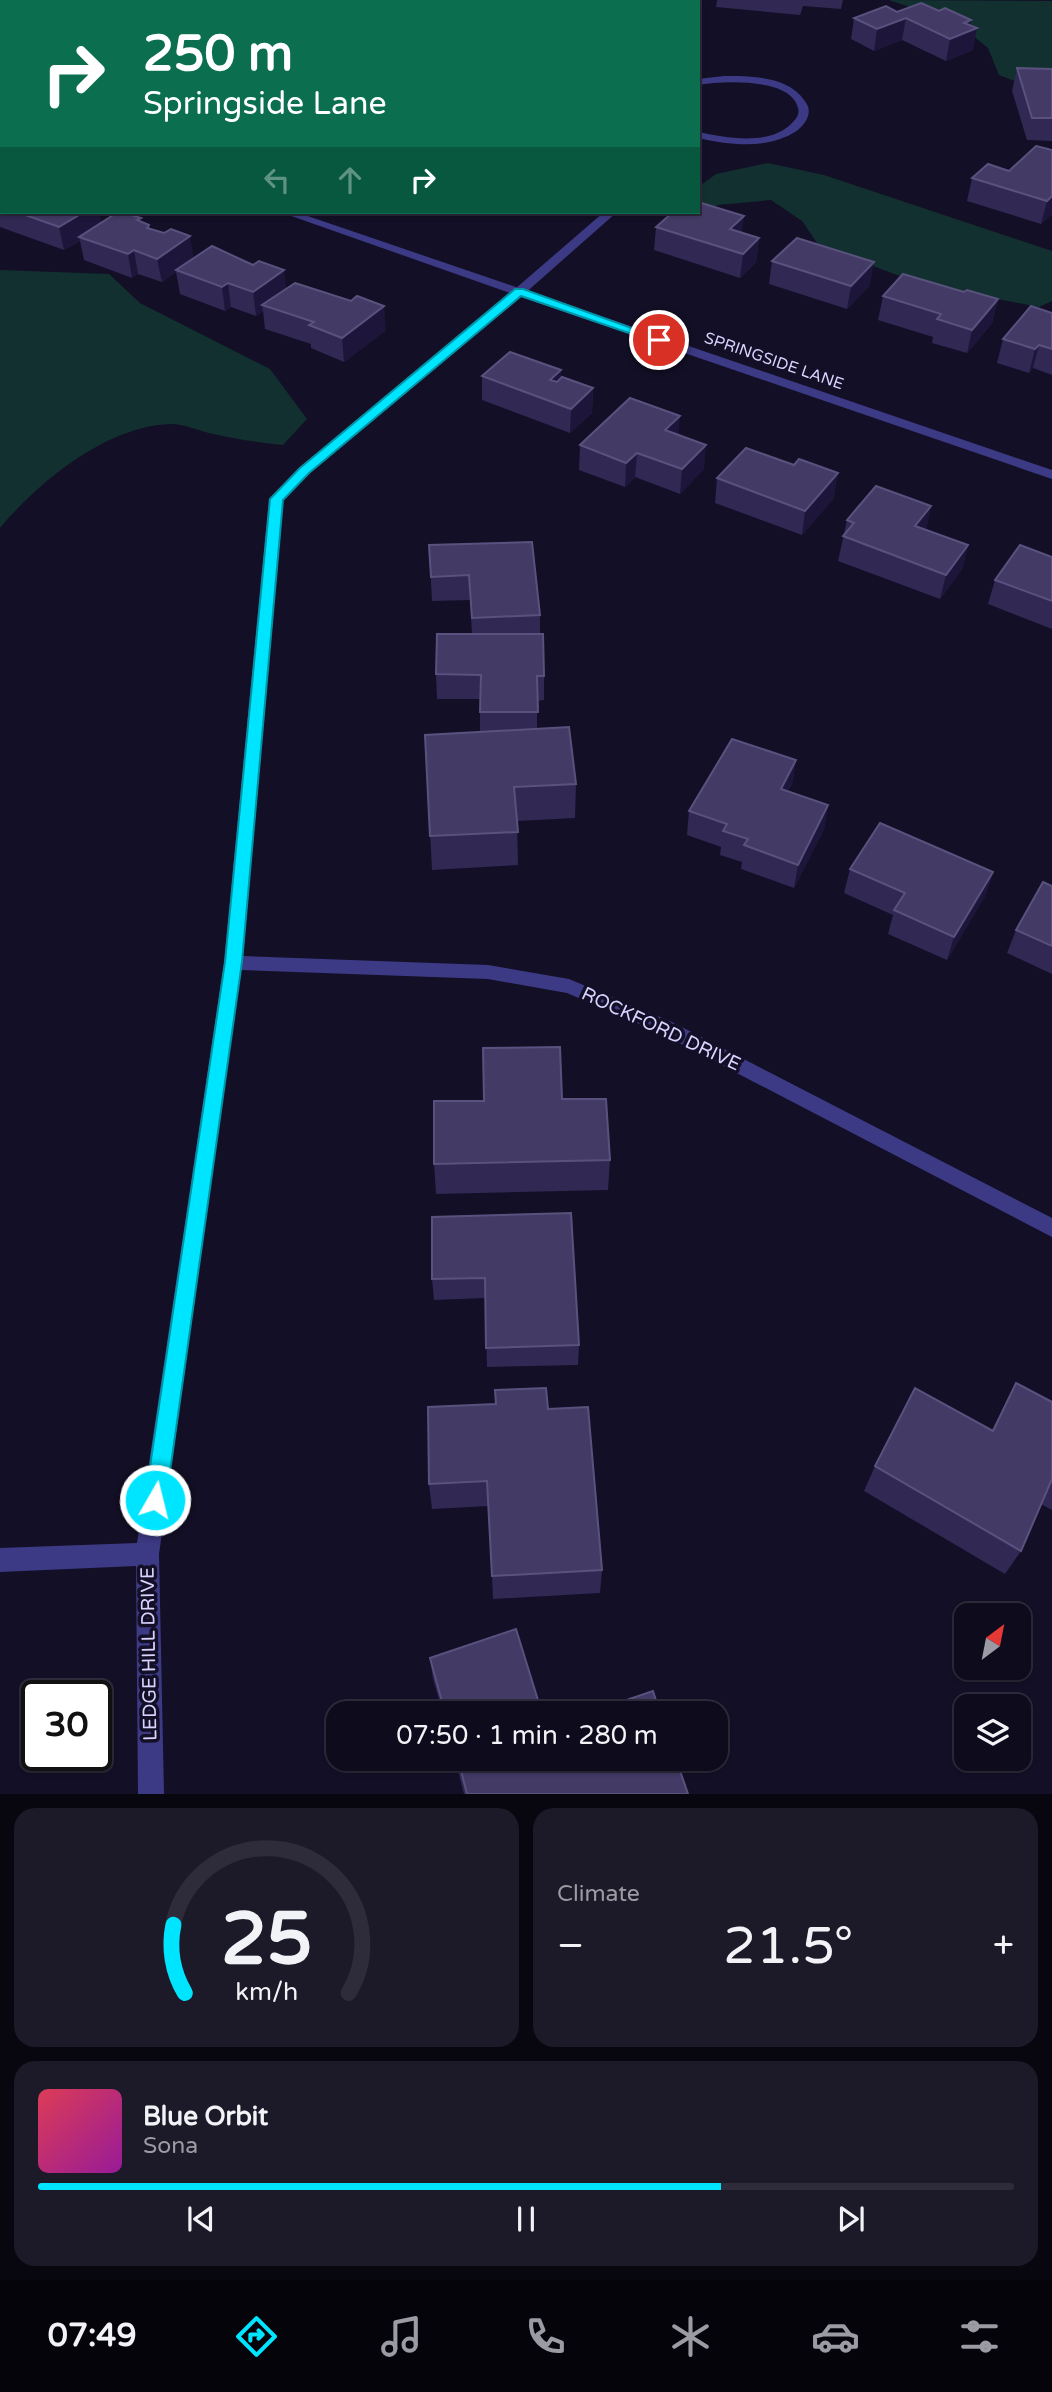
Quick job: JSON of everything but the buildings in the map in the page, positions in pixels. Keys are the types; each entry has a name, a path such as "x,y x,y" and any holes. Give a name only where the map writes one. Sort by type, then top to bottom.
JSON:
{"street":[{"path":"700,82 722,78 767,83 797,98 804,108 803,118 796,127 782,135 742,141 700,135"},
{"name":"SPRINGSIDE LANE","path":"292,214 1052,475"},
{"name":"LEDGE HILL DRIVE","path":"151,1794 147,1554 233,962 276,499 304,470 609,214"},
{"name":"ROCKFORD DRIVE","path":"233,962 488,972 569,986 665,1027 1052,1228"},
{"path":"0,1560 147,1554"}],"green space":[{"path":"889,0 1052,1 1052,92 1041,91 999,75 988,48 957,23"},
{"path":"768,163 824,175 1052,251 1052,301 1039,307 924,285 817,243 802,221 771,200 718,205 701,215 700,186 716,174"},
{"path":"0,270 109,274 140,303 270,369 307,419 283,445 231,438 176,424 147,427 123,434 99,445 54,475 0,528"}],"route":[{"path":"155,1500 233,962 276,499 304,470 519,292 659,340"}]}
